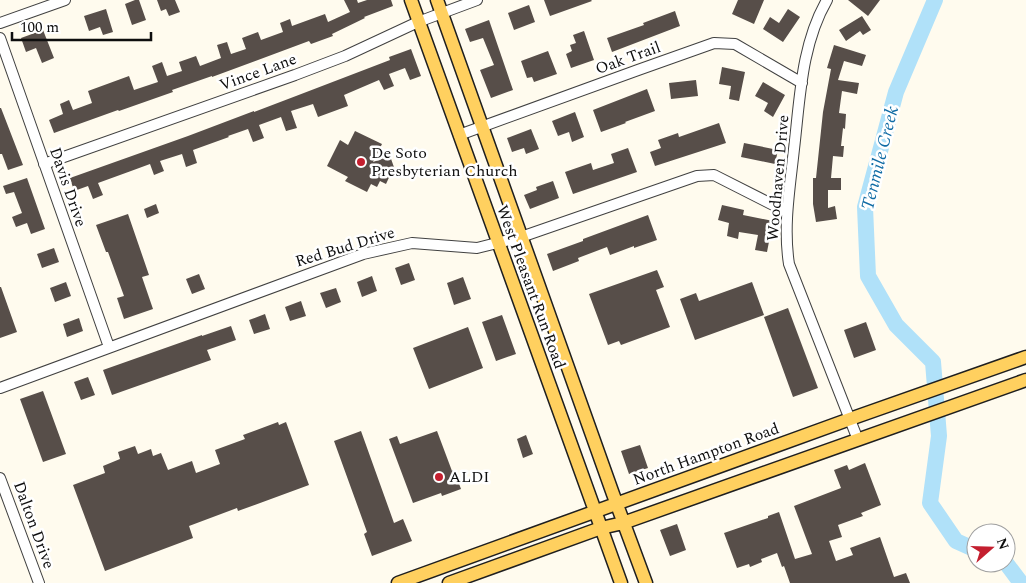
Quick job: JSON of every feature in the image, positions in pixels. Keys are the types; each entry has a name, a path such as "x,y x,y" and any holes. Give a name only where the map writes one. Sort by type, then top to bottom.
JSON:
{"main road":[{"name":"West Pleasant Run Road","path":"410,0 621,583"},
{"name":"West Pleasant Run Road","path":"437,0 616,504 646,583"},
{"name":"North Hampton Road","path":"398,583 1026,357"},
{"path":"449,583 1026,380"},
{"path":"476,555 482,571"}],"street":[{"path":"0,23 65,0"},
{"name":"Vince Lane","path":"44,164 345,56 418,22 478,0"},
{"name":"Woodhaven Drive","path":"827,0 819,14 808,44 787,212 787,248 790,264 858,440"},
{"name":"Davis Drive","path":"0,38 109,347"},
{"name":"Oak Trail","path":"459,136 714,43 735,44 802,83"},
{"name":"Red Bud Drive","path":"0,388 363,254 412,243 477,248 521,237 697,176 714,175 787,212"},
{"name":"Dalton Drive","path":"0,478 39,583"}],"building":[{"path":"139,0 146,20 132,25 125,4"},
{"path":"157,0 175,0 180,12 169,16 166,9 161,11"},
{"path":"344,0 357,0 358,3 367,0 391,0 393,6 364,17 332,34 333,36 311,44 309,41 172,90 173,92 54,133 49,120 63,114 60,104 69,100 73,110 92,103 88,91 129,76 134,90 158,82 152,66 162,62 167,76 182,71 179,62 196,56 200,66 221,58 217,45 227,42 231,54 246,49 242,38 258,32 261,40 283,32 280,23 290,19 292,26 325,14 328,22 350,12"},
{"path":"544,0 591,0 592,1 550,16"},
{"path":"738,0 764,0 754,24 732,14"},
{"path":"848,0 880,0 868,16"},
{"path":"529,5 535,22 514,30 508,13"},
{"path":"106,9 113,32 103,35 100,27 89,31 84,16"},
{"path":"788,9 800,17 783,42 763,29 770,17 779,23"},
{"path":"675,11 680,26 612,52 607,38 644,25 643,23"},
{"path":"862,16 871,30 863,35 860,31 846,41 839,30"},
{"path":"489,20 513,90 491,98 480,70 494,65 483,38 470,42 465,29"},
{"path":"43,30 54,58 42,63 36,48 26,52 21,38"},
{"path":"584,31 594,60 571,68 566,54 572,51 570,45 576,43 573,35"},
{"path":"834,45 866,55 862,66 844,61 838,80 859,83 857,94 842,91 839,113 846,114 841,146 844,146 843,157 833,156 831,178 841,178 841,190 828,190 828,208 835,206 837,219 816,222 813,204 813,178 816,178 823,112 831,69 827,68"},
{"path":"411,49 421,76 410,80 405,68 389,74 394,86 384,90 379,80 344,95 348,106 318,117 313,104 291,111 297,128 286,131 281,117 259,125 264,138 253,142 248,129 193,150 197,163 186,167 182,154 160,161 164,171 154,175 150,164 98,183 103,195 93,199 88,186 74,191 70,178 254,112 390,60 389,57"},
{"path":"548,51 557,74 534,82 532,77 527,78 521,61"},
{"path":"722,67 745,72 739,101 729,99 731,86 719,84"},
{"path":"696,80 698,96 671,99 669,83"},
{"path":"763,82 785,95 773,117 764,111 768,103 755,96"},
{"path":"647,89 655,111 601,132 593,110"},
{"path":"0,108 23,165 8,170 2,154 0,154"},
{"path":"575,112 584,137 572,142 569,132 558,136 552,121"},
{"path":"719,123 726,143 655,166 650,152 661,148 658,140 678,133 679,137"},
{"path":"531,129 539,149 526,154 524,148 512,152 507,138"},
{"name":"De Soto Presbyterian Church","path":"355,131 382,144 373,162 390,156 395,170 392,171 386,184 380,181 377,187 371,184 367,192 345,181 348,177 327,166 340,140 348,145"},
{"path":"744,143 778,150 775,164 741,157"},
{"path":"628,148 637,172 573,194 565,172 591,163 593,170 614,163 611,154"},
{"path":"27,178 45,229 31,234 27,223 16,227 12,217 22,213 14,192 6,194 3,186"},
{"path":"553,181 559,198 530,209 524,195 537,190 536,187"},
{"path":"156,204 159,213 147,218 144,209"},
{"path":"722,205 744,210 743,215 773,221 767,252 755,250 758,235 739,232 738,239 727,236 729,223 718,220"},
{"path":"128,214 149,275 142,277 153,309 124,319 117,298 124,296 96,225"},
{"path":"648,215 657,240 610,255 607,247 578,258 579,261 553,271 547,254"},
{"path":"54,248 59,262 42,268 37,254"},
{"path":"409,263 415,280 401,285 395,268"},
{"path":"657,270 664,287 656,290 670,327 621,345 619,341 608,345 589,294"},
{"path":"199,274 205,289 192,294 186,279"},
{"path":"372,276 377,291 362,297 357,282"},
{"path":"463,277 471,299 454,305 447,283"},
{"path":"66,282 71,296 55,302 50,288"},
{"path":"752,282 764,315 695,340 680,299 696,293 699,301"},
{"path":"0,287 17,332 0,338"},
{"path":"336,288 341,302 326,308 320,293"},
{"path":"301,301 306,316 290,321 285,307"},
{"path":"788,308 818,388 793,397 764,317"},
{"path":"265,314 270,329 254,334 249,320"},
{"path":"502,315 516,354 496,361 482,322"},
{"path":"79,318 83,331 67,337 63,324"},
{"path":"866,322 876,350 854,358 844,330"},
{"path":"231,326 236,340 207,350 211,360 112,395 103,370"},
{"path":"468,327 483,368 429,389 413,348"},
{"path":"88,377 95,395 81,400 74,382"},
{"path":"43,391 66,454 43,462 20,399"},
{"path":"278,422 279,425 286,422 309,485 238,511 237,508 189,526 193,538 105,571 73,485 105,473 103,466 120,459 118,452 135,446 138,454 151,449 153,456 161,453 168,470 192,461 196,473 220,464 215,450 245,439 243,435"},
{"path":"361,431 394,523 403,519 412,541 372,556 364,534 367,532 334,441"},
{"path":"437,431 461,489 442,496 441,493 413,503 389,439 397,436 400,444"},
{"path":"526,435 533,454 523,458 517,439"},
{"path":"640,445 648,468 629,474 621,451"},
{"path":"865,463 881,505 861,513 863,516 838,525 842,537 829,541 836,561 853,555 850,548 880,537 894,577 906,573 910,583 790,583 777,553 761,559 762,562 750,567 749,564 737,568 724,533 768,518 768,516 779,512 795,559 812,554 794,506 841,488 834,470 847,465 849,470"},
{"path":"677,524 686,550 670,556 660,530"}],"waterway":[{"name":"Tenmile Creek","path":"935,0 896,92 865,207 868,276 896,325 933,362 939,436 930,503 956,541 966,546"},
{"name":"Tenmile Creek","path":"1014,573 1021,583"}],"place":[{"name":"De Soto Presbyterian Church","path":"361,162"},
{"name":"ALDI","path":"439,477"}]}
